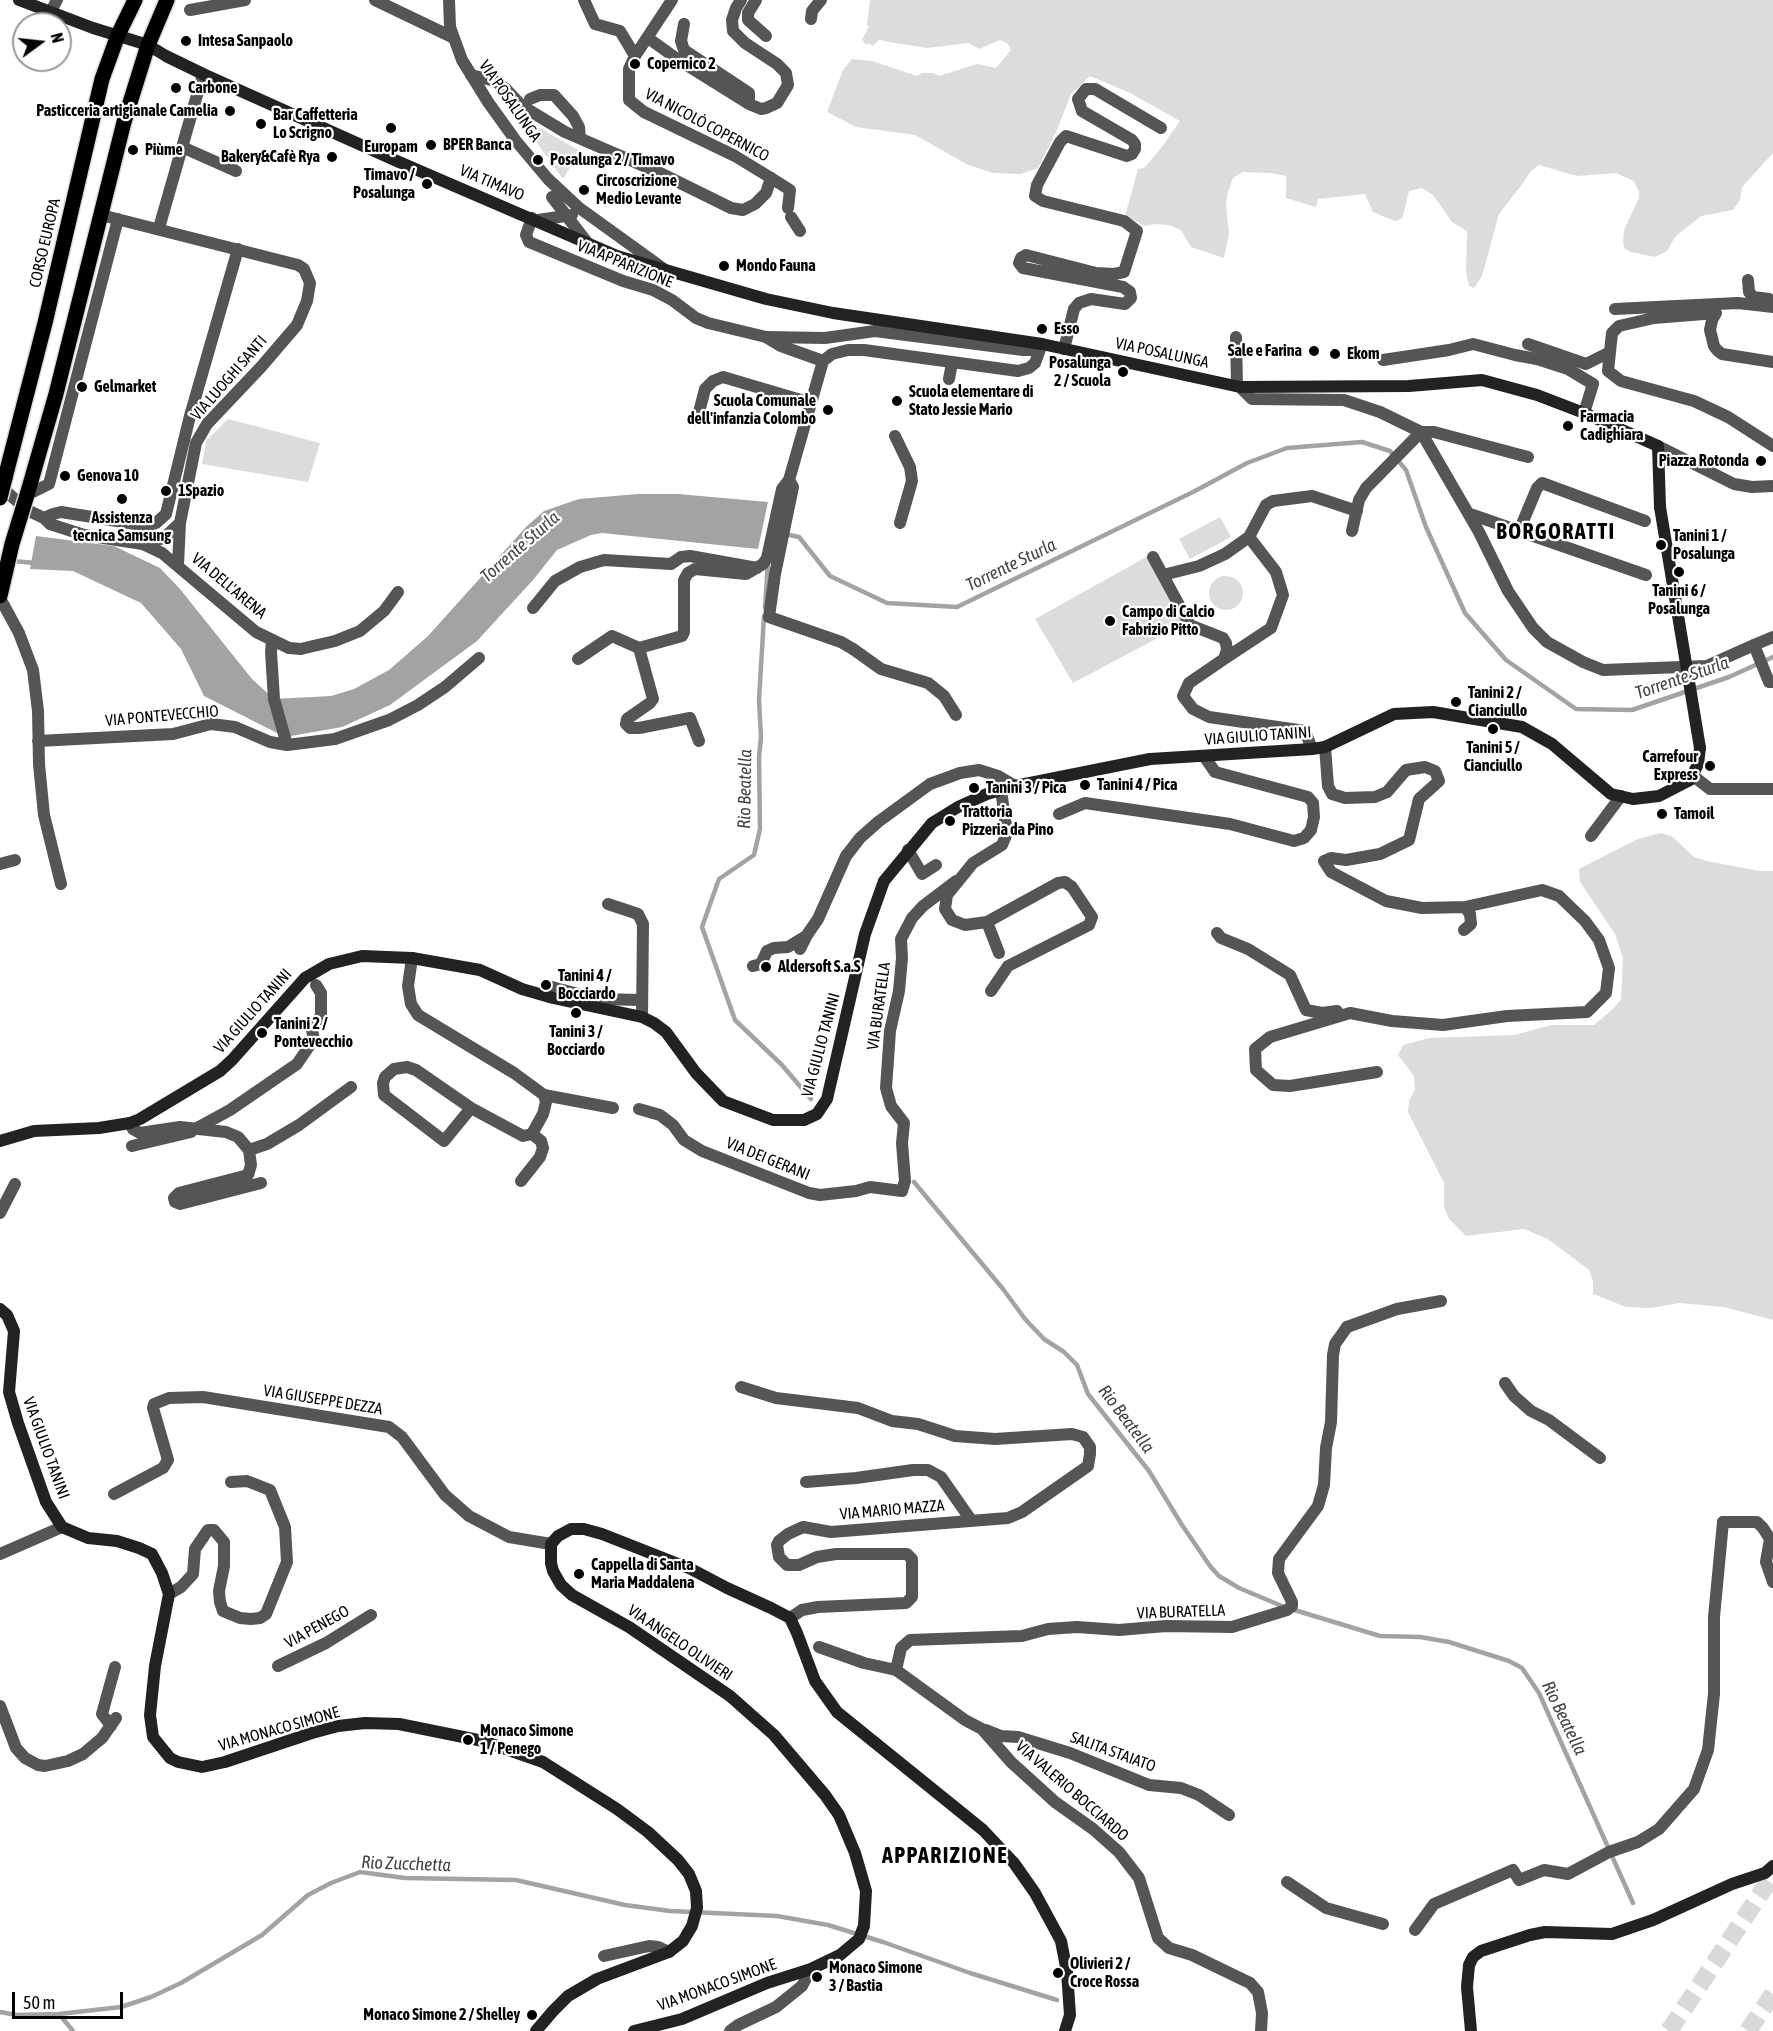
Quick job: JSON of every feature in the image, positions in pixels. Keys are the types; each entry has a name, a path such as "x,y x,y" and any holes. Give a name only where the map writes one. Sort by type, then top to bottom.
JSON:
{"main road":[{"name":"VIA TIMAVO","path":"19,0 54,6 117,35 148,45 203,74 486,200 535,219"},
{"name":"CORSO EUROPA","path":"0,498 45,322 102,79 117,35 135,0"},
{"path":"0,597 12,544 56,394 124,122 148,45 167,0"},
{"name":"VIA POSALUNGA","path":"535,219 617,256 766,299 833,313 1037,347 1064,348 1238,387 1409,386 1482,380 1584,413 1658,446"},
{"path":"1658,446 1660,507 1700,748 1698,764 1692,775"},
{"name":"VIA GIULIO TANINI","path":"0,1141 34,1131 99,1128 140,1119 226,1066 305,978 320,968 339,961 362,957 412,958 480,970 522,989 553,998 642,1017 666,1032 696,1073 723,1101 773,1120 804,1120 817,1114 827,1099 865,934 884,881 932,823 958,807 987,794 1150,759 1319,748 1394,714 1433,712 1522,727 1552,744 1611,794 1633,799 1659,796 1690,780 1692,775"},
{"name":"VIA GIULIO TANINI","path":"0,1309 7,1315 14,1331 9,1392 46,1502 62,1527"},
{"path":"62,1527 88,1538 117,1541 152,1554 169,1594"},
{"path":"551,1544 558,1536 571,1529 584,1529 602,1534 691,1569 789,1618 801,1641 815,1681 837,1712 983,1830 1014,1863 1035,1893 1061,1941 1067,1972 1070,2015 1065,2031"},
{"name":"VIA ANGELO OLIVIERI","path":"551,1544 553,1570 567,1591 629,1627 730,1696 774,1736 825,1795 839,1815 855,1853 866,1892 867,1910 859,1939 840,1955 811,1969"},
{"name":"VIA MONACO SIMONE","path":"169,1594 155,1666 150,1715 153,1737 170,1758 202,1767 225,1762 338,1726 365,1723 399,1724 483,1741 543,1762 617,1809 648,1832 678,1860 689,1874 696,1891 697,1908 683,1941 669,1952 597,1979 568,1996 536,2031"},
{"path":"1471,2031 1467,1987 1469,1965 1473,1957 1481,1951 1545,1932 1612,1934 1653,1920 1732,1884 1765,1873 1773,1866"},
{"name":"VIA MONACO SIMONE","path":"634,2031 682,2019 767,1983 811,1969"}],"street":[{"path":"190,10 245,0"},
{"path":"375,0 452,37"},
{"name":"VIA POSALUNGA","path":"449,0 448,19 452,37 462,60 506,129 579,214 586,241"},
{"path":"584,0 595,24 620,31 635,56"},
{"name":"VIA NICOLÒ COPERNICO","path":"471,75 495,81 522,106 565,132 660,172 730,208 743,210 755,204 766,193 771,178 735,156 644,112 629,100 629,69 672,0"},
{"path":"648,38 748,104 761,109 777,103 788,85 786,73 777,64 745,44 733,31 732,20 741,0"},
{"path":"756,0 749,9 747,17 750,23 766,36"},
{"path":"811,19 812,11 821,0"},
{"path":"684,24 681,41 684,50 749,93 748,104"},
{"path":"159,228 203,74"},
{"path":"1064,348 1074,309 1079,303 1091,299 1125,304 1131,298 1130,292 1123,287 1023,268 1020,260 1026,255 1096,273 1124,272 1137,231 1124,221 1043,201 1035,196 1037,185 1060,142 1066,136 1124,155 1134,152 1135,144 1132,140 1082,111 1078,99 1086,89 1095,89 1161,128"},
{"path":"530,99 540,94 554,95 573,116 579,127 580,138"},
{"path":"182,147 236,171"},
{"path":"771,178 790,190 790,212 800,231"},
{"name":"VIA POSALUNGA","path":"548,179 552,197 665,270"},
{"path":"535,219 548,214 552,197"},
{"path":"535,219 579,214"},
{"path":"44,518 52,513 61,512 148,526 156,523 166,514 190,416 238,249 101,215"},
{"path":"27,495 49,484 118,219"},
{"name":"VIA APPARIZIONE","path":"535,219 526,235 529,242 623,281 653,290 672,300 696,318 708,323 766,337 825,338 875,331 1023,350 1037,347"},
{"name":"VIA LUOGHI SANTI","path":"178,565 180,523 196,443 207,424 297,325 308,301 310,288 304,269 298,265 238,249"},
{"path":"1748,280 1749,292 1753,297 1773,300"},
{"path":"1615,309 1738,303 1773,307"},
{"path":"1773,313 1728,311 1654,318 1623,324 1615,328 1612,333 1608,353 1608,370 1621,381 1694,401 1728,417 1773,446"},
{"path":"1716,313 1710,330 1717,350 1722,354 1773,362"},
{"name":"VIA APPARIZIONE","path":"766,337 781,346 823,361"},
{"path":"1236,337 1238,387 1252,399 1344,400 1380,412 1416,436 1470,514 1508,591 1533,628 1547,642 1603,670 1707,666 1773,637"},
{"path":"1383,360 1473,344 1537,359 1568,369 1593,384 1584,413"},
{"path":"1528,344 1586,364 1608,353"},
{"path":"956,715 944,696 928,684 881,669 841,642 769,617 772,561 788,485 823,361 832,354 848,350 864,350 1018,371 1029,368 1035,363 1037,347"},
{"path":"949,379 952,363"},
{"path":"697,420 705,389 713,381 723,377 811,403"},
{"path":"1352,531 1359,500 1366,488 1416,436 1434,432 1528,457"},
{"path":"896,436 910,467 912,481 900,523"},
{"name":"VIA POSALUNGA","path":"1658,446 1734,484 1770,485"},
{"name":"VIA DELL'ARENA","path":"3,482 27,510 44,518 50,524 84,535 143,544 162,553 271,646 301,649 335,641 360,631 384,611 398,592"},
{"path":"1520,531 1537,488 1542,483 1646,521"},
{"path":"1163,575 1199,566 1225,554 1249,537 1266,505 1273,501 1312,496 1357,511"},
{"path":"1470,514 1646,575"},
{"path":"143,544 164,538 180,523"},
{"path":"1249,537 1276,572 1284,595 1271,628 1189,683 1183,696 1193,709 1209,717 1305,731 1319,748 1332,794 1345,798 1375,796 1388,792 1406,770 1425,767 1435,771 1438,781 1419,799 1409,840 1380,854 1346,860 1331,858 1324,861 1330,873 1386,901 1422,908 1465,907 1542,890 1559,896 1585,921 1599,940 1609,968 1606,993 1587,1012 1507,1016 1443,1025 1392,1021 1350,1013 1270,1037 1255,1050 1256,1070 1273,1085 1290,1086 1377,1072"},
{"path":"534,608 555,581 580,567 604,560 671,564 681,557 690,556 759,568"},
{"path":"1154,557 1190,625 1223,638 1227,650 1224,659"},
{"path":"578,659 612,636 639,648 682,636 684,632 684,580 688,573 695,569 746,574 772,561"},
{"path":"0,597 19,633 33,670 38,711 44,815 61,884"},
{"path":"1754,645 1771,682"},
{"path":"271,646 274,699 286,741"},
{"path":"639,648 653,699 650,704 627,719 626,724 630,728 639,728 690,718 699,741"},
{"name":"VIA PONTEVECCHIO","path":"38,741 173,734 211,724 235,727 270,742 335,739 389,720 418,705 445,687 479,658"},
{"path":"1059,814 1085,803 1230,824 1294,841 1304,838 1311,830 1314,817 1313,803 1308,797 1215,772 1204,756"},
{"path":"800,949 818,920 846,856 860,838 878,822 930,784 960,773 979,770 998,776 1016,786"},
{"path":"1692,775 1710,789 1773,789"},
{"name":"VIA BURATELLA","path":"991,991 1008,966 1089,925 1092,917 1072,887 1065,882 1058,883 987,922 965,925 952,920 945,909 946,895 973,863 1002,845 1007,832 1001,790"},
{"path":"1591,836 1621,796"},
{"path":"908,850 922,874 936,865"},
{"path":"0,864 15,860"},
{"name":"VIA BURATELLA","path":"904,1123 891,1106 886,1088 890,1032 899,991 902,939 912,918 923,906 960,878"},
{"path":"608,904 638,914 643,924 642,1017"},
{"path":"1464,930 1471,924 1470,914 1465,907"},
{"path":"987,922 999,953"},
{"path":"1217,933 1221,938 1248,949 1290,975 1306,1010 1322,1013 1360,1007 1392,1021"},
{"path":"753,966 761,964 767,951 788,947 807,935"},
{"path":"412,958 408,986 411,1004 418,1016 514,1073 544,1095 614,1108"},
{"name":"VIA GIULIO TANINI","path":"197,1128 230,1110 297,1064 314,1039 312,1030 321,1015 321,993 316,985"},
{"path":"552,987 597,999 642,1000"},
{"path":"471,1108 444,1141 384,1095 383,1083 394,1069 407,1067 416,1070 471,1108 523,1136 531,1134 545,1109 544,1095"},
{"path":"261,1184 180,1204 175,1202 174,1198 179,1193 248,1175 251,1165 249,1150 267,1144 299,1125 351,1087"},
{"name":"VIA DEI GERANI","path":"639,1109 660,1116 673,1125 684,1140 702,1151 809,1193 820,1195 870,1187 902,1191 905,1181 904,1123"},
{"name":"VIA GIULIO TANINI","path":"130,1123 133,1129 140,1133 180,1127 233,1134 249,1150"},
{"path":"132,1146 188,1134 197,1128"},
{"path":"521,1181 540,1157 543,1148 541,1141 531,1134"},
{"path":"0,1213 15,1184"},
{"name":"VIA BURATELLA","path":"896,1670 904,1643 915,1640 1022,1636 1048,1629 1077,1626 1119,1630 1166,1626 1232,1627 1287,1610 1292,1606 1292,1602 1278,1573 1279,1559 1317,1506 1324,1485 1326,1448 1331,1422 1335,1344 1347,1328 1396,1309 1441,1301"},
{"path":"1505,1383 1514,1396 1531,1411 1550,1420 1600,1458"},
{"name":"VIA MARIO MAZZA","path":"741,1387 776,1398 858,1408 892,1421 918,1424 955,1436 995,1439 1072,1434 1083,1437 1090,1447 1088,1467 1022,1512 1008,1518 831,1532 803,1527 788,1534 777,1545 779,1557 787,1565 799,1565 817,1557 836,1554 907,1554 912,1559 912,1597 906,1603 818,1607 802,1610 789,1618"},
{"name":"VIA GIUSEPPE DEZZA","path":"114,1494 163,1468 168,1460 153,1408 154,1404 169,1398 203,1397 389,1428 402,1437 445,1495 470,1516 509,1537 551,1544"},
{"path":"806,1482 928,1470 941,1477 971,1520"},
{"path":"169,1594 181,1587 193,1574 195,1549 208,1530 214,1530 224,1542 224,1566 219,1591 224,1611 240,1618 251,1619 260,1618 266,1614 287,1562 285,1527 270,1490 247,1481 231,1482"},
{"path":"1414,1930 1434,1904 1513,1870 1519,1880 1544,1870 1568,1874 1609,1852 1638,1842 1659,1829 1694,1789 1708,1750 1713,1705 1714,1617 1723,1522 1757,1521 1768,1525 1770,1539 1766,1562 1773,1581"},
{"path":"0,1554 62,1527"},
{"name":"VIA PENEGO","path":"278,1666 326,1643 371,1616"},
{"name":"VIA VALERIO BOCCIARDO","path":"819,1647 864,1663 896,1670 965,1720 982,1729 1011,1762 1054,1802 1093,1829 1119,1852 1139,1878 1158,1938 1164,1944 1250,1983 1258,1992 1264,2030"},
{"path":"0,1706 16,1749 25,1758 45,1766 68,1761 82,1754 102,1738 113,1722 102,1714 115,1667"},
{"name":"SALITA STAIATO","path":"982,1729 1070,1753 1149,1785 1181,1788 1199,1795 1229,1815"},
{"path":"1287,1882 1326,1908 1383,1924"},
{"path":"604,1956 649,1946 669,1952"},
{"path":"730,2031 776,2007 802,1986 811,1969"}],"shaded area":[{"path":"870,0 1773,0 1773,153 1742,187 1740,200 1733,210 1701,216 1675,237 1667,251 1655,257 1631,252 1625,249 1623,243 1624,230 1639,198 1634,181 1616,173 1577,176 1539,165 1530,172 1499,214 1482,276 1474,288 1469,286 1466,272 1467,231 1452,222 1433,195 1422,188 1409,191 1402,219 1395,221 1373,212 1365,194 1318,199 1316,207 1286,198 1286,176 1243,172 1233,178 1228,192 1226,204 1229,234 1224,258 1191,247 1181,230 1169,225 1145,226 1125,216 1138,169 1144,168 1180,121 1130,93 1090,76 1071,94 1057,130 1038,168 1021,174 993,173 968,165 915,135 856,127 827,112 843,70 852,59 872,61 917,76 922,73 933,73 939,76 977,64 996,68 1011,50 1008,44 1000,40 979,49 969,43 927,48 880,39 873,46 869,43 867,45 862,40 869,26 867,25"},
{"path":"524,119 580,151 563,179 521,121"},
{"path":"228,419 320,443 308,482 202,464 206,441"},
{"path":"1220,517 1231,537 1190,559 1179,539"},
{"name":"Campo di Calcio Fabrizio Pitto","path":"1148,556 1186,623 1073,683 1035,619"},
{"path":"1226,576 1238,581 1243,593 1238,605 1226,610 1214,605 1209,593 1214,581"},
{"path":"1661,833 1673,837 1694,857 1759,871 1773,871 1773,1320 1724,1307 1679,1303 1651,1308 1626,1307 1593,1294 1593,1282 1589,1270 1548,1239 1524,1229 1466,1236 1449,1219 1444,1207 1444,1183 1408,1112 1409,1100 1415,1090 1414,1076 1398,1055 1403,1045 1429,1038 1514,1035 1552,1025 1594,1025 1613,1009 1621,999 1623,958 1615,934 1580,882 1579,869 1638,839"}],"water":[{"path":"638,494 678,494 768,502 758,549 602,533 591,535 557,550 477,641 390,705 342,727 285,737 204,696 181,649 141,603 73,571 30,569 36,536 114,546 160,568 180,589 252,679 274,699 331,696 354,689 389,670 428,636 526,527 544,511 579,499"}],"waterway":[{"name":"Torrente Sturla","path":"784,534 799,537 830,576 887,603 957,607 1195,491 1247,463 1287,448 1362,442 1390,451 1406,470 1426,527 1465,613 1506,660 1576,709 1632,710 1729,677 1773,657"},
{"name":"Torrente Sturla","path":"0,560 36,563"},
{"name":"Rio Beatella","path":"765,608 768,562"},
{"name":"Rio Beatella","path":"764,616 759,700 760,829 754,855 719,879 702,927 735,1020 781,1064 811,1099"},
{"name":"Rio Beatella","path":"914,1182 1025,1319 1044,1339 1064,1352 1077,1365 1088,1394 1149,1471 1210,1566 1219,1576 1239,1588 1282,1606"},
{"name":"Rio Beatella","path":"1291,1609 1380,1636 1420,1637 1449,1642 1509,1661 1522,1668 1539,1693 1633,1903"},
{"name":"Rio Zucchetta","path":"0,2012 16,2015 59,2014 121,2007 151,1997 181,1983 262,1935 308,1895 360,1872 405,1878 516,1880 625,1905 670,1911 777,1916 828,1925 1057,2000"},
{"path":"59,2014 73,2031"}],"tunnel":[{"path":"1669,2031 1773,1875"},
{"path":"1748,2031 1773,1994"}],"place":[{"name":"Intesa Sanpaolo","path":"186,41"},
{"name":"Copernico 2","path":"635,64"},
{"name":"Carbone","path":"176,88"},
{"name":"Pasticceria artigianale Camelia","path":"230,111"},
{"name":"Bar Caffetteria Lo Scrigno","path":"261,124"},
{"name":"Europam","path":"391,128"},
{"name":"BPER Banca","path":"431,145"},
{"name":"Piùme","path":"133,150"},
{"name":"Bakery&Cafè Rya","path":"332,157"},
{"name":"Posalunga 2 / Timavo","path":"538,160"},
{"name":"Timavo / Posalunga","path":"427,184"},
{"name":"Circoscrizione Medio Levante","path":"584,190"},
{"name":"Mondo Fauna","path":"724,266"},
{"name":"Esso","path":"1042,329"},
{"name":"Sale e Farina","path":"1314,351"},
{"name":"Ekom","path":"1335,354"},
{"name":"Posalunga 2 / Scuola","path":"1123,372"},
{"name":"Gelmarket","path":"82,387"},
{"name":"Scuola elementare di Stato Jessie Mario","path":"897,401"},
{"name":"Scuola Comunale dell'infanzia Colombo","path":"828,410"},
{"name":"Farmacia Cadighiara","path":"1568,426"},
{"name":"Piazza Rotonda","path":"1761,461"},
{"name":"Genova 10","path":"65,476"},
{"name":"1Spazio","path":"166,491"},
{"name":"Assistenza tecnica Samsung","path":"122,499"},
{"name":"Tanini 1 / Posalunga","path":"1661,545"},
{"name":"Tanini 6 / Posalunga","path":"1679,572"},
{"name":"Campo di Calcio Fabrizio Pitto","path":"1110,621"},
{"name":"Tanini 2 / Cianciullo","path":"1456,702"},
{"name":"Tanini 5 / Cianciullo","path":"1493,729"},
{"name":"Carrefour Express","path":"1710,766"},
{"name":"Tanini 4 / Pica","path":"1085,785"},
{"name":"Tanini 3 / Pica","path":"974,788"},
{"name":"Tamoil","path":"1662,814"},
{"name":"Trattoria Pizzeria da Pino","path":"950,821"},
{"name":"Aldersoft S.a.S","path":"766,967"},
{"name":"Tanini 4 / Bocciardo","path":"546,985"},
{"name":"Tanini 3 / Bocciardo","path":"576,1013"},
{"name":"Tanini 2 / Pontevecchio","path":"262,1033"},
{"name":"Cappella di Santa Maria Maddalena","path":"579,1574"},
{"name":"Monaco Simone 1 / Penego","path":"468,1740"},
{"name":"Olivieri 2 / Croce Rossa","path":"1058,1973"},
{"name":"Monaco Simone 3 / Bastia","path":"817,1977"},
{"name":"Monaco Simone 2 / Shelley","path":"532,2015"}],"district":[{"name":"BORGORATTI","path":"1556,532"},
{"name":"APPARIZIONE","path":"945,1856"}]}
